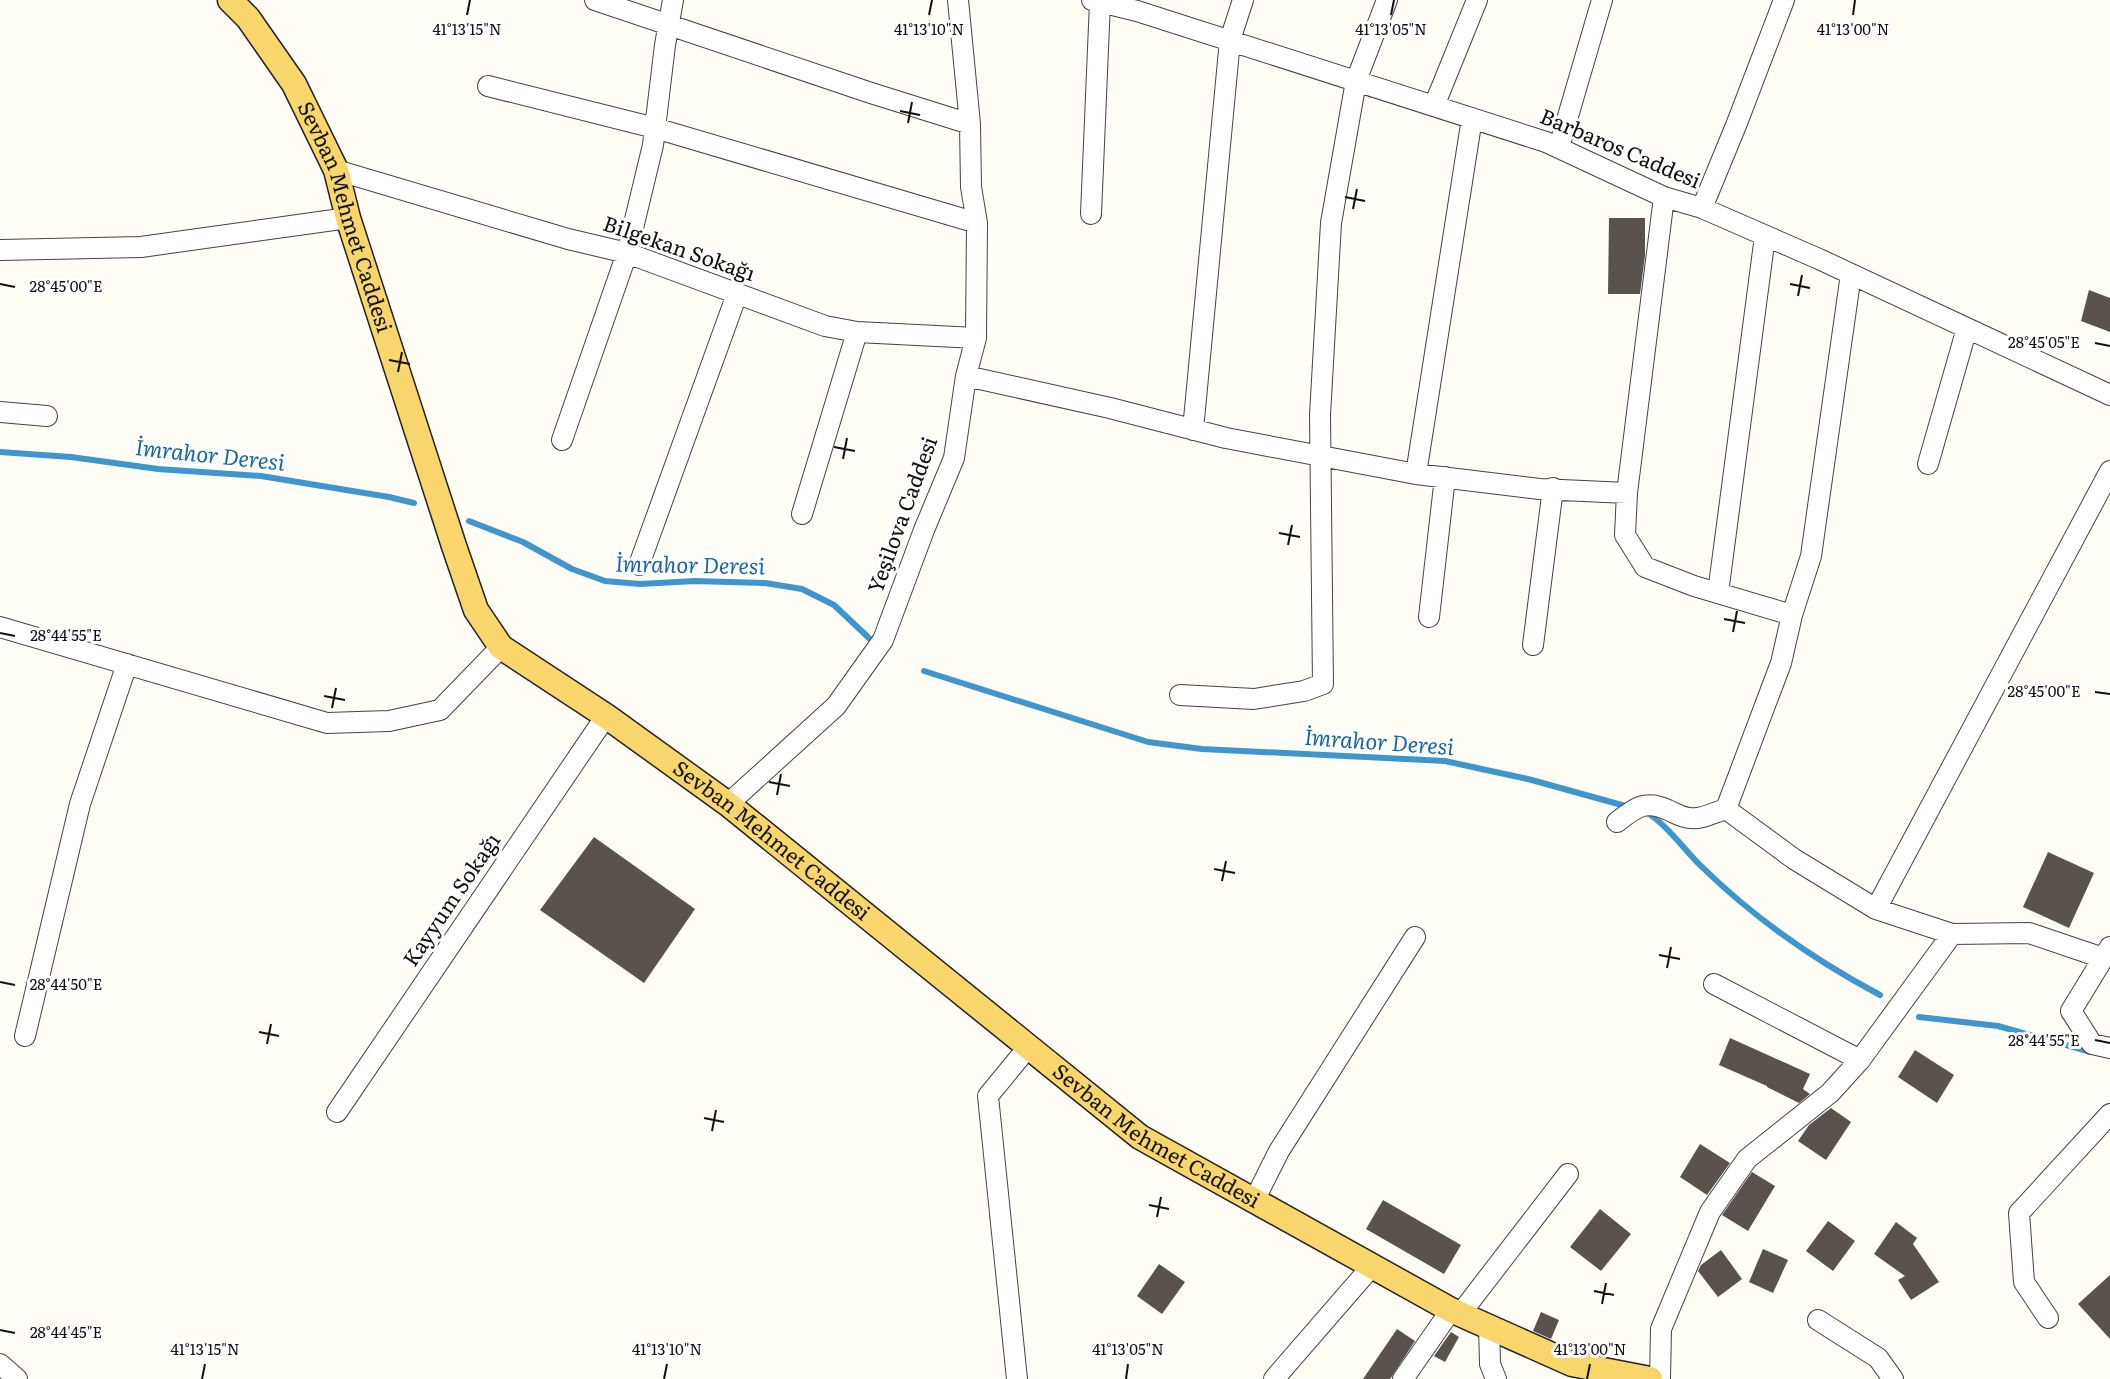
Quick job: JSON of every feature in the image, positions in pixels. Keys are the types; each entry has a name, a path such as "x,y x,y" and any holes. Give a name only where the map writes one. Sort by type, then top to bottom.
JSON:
{"main road":[{"name":"Sevban Mehmet Caddesi","path":"230,0 248,18 294,84 336,170 348,218 472,599 476,610 501,647 606,716 728,804 1140,1137 1456,1311 1572,1364 1650,1379"}],"street":[{"path":"595,0 970,124"},
{"path":"562,440 627,253 653,145 674,0"},
{"name":"Yeşilova Caddesi","path":"728,804 836,706 883,640 954,458 966,376 976,338 977,223 971,188 970,124 958,0"},
{"path":"1193,430 1230,40 1243,0"},
{"path":"1180,695 1254,699 1304,691 1323,684 1320,415 1331,223 1356,81 1387,0"},
{"path":"1434,106 1477,0"},
{"path":"1559,147 1602,0"},
{"path":"1702,208 1784,0"},
{"path":"1091,214 1096,1"},
{"name":"Barbaros Caddesi","path":"1096,1 1137,11 1230,40 1559,147 1664,198 1702,208 2108,390"},
{"path":"488,86 655,128 977,223"},
{"path":"1416,474 1472,118"},
{"name":"Bilgekan Sokağı","path":"336,170 568,239 627,253 825,326 857,332 976,338"},
{"path":"1664,198 1627,493 1625,535 1645,567 1694,586 1792,615"},
{"path":"0,250 141,247 348,218"},
{"path":"1718,593 1765,236"},
{"path":"1726,809 1781,663 1792,615 1811,556 1851,274"},
{"path":"639,565 737,294"},
{"path":"1928,464 1967,328"},
{"path":"802,514 857,332"},
{"path":"966,376 1110,408 1226,438 1416,474 1540,489 1627,493"},
{"path":"0,412 47,416"},
{"path":"1876,909 2110,471"},
{"path":"1429,616 1445,477"},
{"path":"1533,645 1552,488"},
{"path":"0,627 327,723 389,721 440,710 501,647"},
{"path":"25,1036 80,804 127,664"},
{"name":"Kayyum Sokağı","path":"337,1112 606,716"},
{"path":"1628,814 1659,806 1689,818 1700,818 1726,809"},
{"path":"1726,809 1794,859 1876,909 1952,934 2029,933 2107,952 2071,1011 2092,1044 2110,1048"},
{"path":"1660,1379 1661,1329 1710,1212 1747,1159 1830,1093 1860,1060 1952,934"},
{"path":"1254,1201 1279,1151 1415,937"},
{"path":"1714,984 1860,1060"},
{"path":"1017,1379 988,1095 1029,1046"},
{"path":"2048,1318 2024,1282 2019,1213 2110,1114"},
{"path":"1403,1379 1568,1174"},
{"path":"1274,1379 1372,1266"},
{"path":"1818,1320 1878,1358 1893,1379"},
{"path":"1489,1325 1490,1364 1496,1379"},
{"path":"0,1364 17,1379"}],"building":[{"path":"1609,218 1645,218 1645,256 1640,294 1608,294"},
{"path":"2089,290 2110,298 2110,332 2081,321"},
{"path":"594,837 695,909 644,983 540,910"},
{"path":"2048,852 2094,873 2069,928 2023,907"},
{"path":"1730,1038 1810,1074 1803,1089 1810,1094 1799,1103 1719,1065"},
{"path":"1915,1050 1954,1075 1937,1103 1898,1077"},
{"path":"1831,1108 1851,1122 1826,1160 1798,1141 1809,1125"},
{"path":"1700,1144 1730,1163 1707,1195 1680,1177"},
{"path":"1752,1172 1775,1186 1748,1231 1722,1215"},
{"path":"1383,1200 1461,1245 1444,1274 1366,1229"},
{"path":"1600,1209 1631,1234 1601,1271 1570,1247"},
{"path":"1828,1221 1855,1241 1833,1271 1806,1251"},
{"path":"1896,1222 1917,1238 1913,1244 1939,1282 1911,1300 1898,1280 1905,1276 1874,1254"},
{"path":"1763,1249 1788,1260 1773,1293 1749,1282"},
{"path":"1721,1250 1742,1279 1718,1297 1698,1271 1701,1265"},
{"path":"1159,1264 1185,1282 1162,1314 1137,1296"},
{"path":"2110,1275 2110,1339 2078,1304"},
{"path":"1541,1312 1559,1320 1551,1339 1533,1331"},
{"path":"1397,1329 1415,1341 1390,1379 1363,1379"},
{"path":"1451,1332 1459,1337 1445,1362 1434,1356"}],"waterway":[{"name":"İmrahor Deresi","path":"0,452 71,457 158,469 261,476 414,503"},
{"name":"İmrahor Deresi","path":"469,521 523,542 572,569 605,581 640,584 695,581 765,583 802,589 834,605 869,638"},
{"name":"İmrahor Deresi","path":"924,671 1148,742 1202,749 1445,761 1528,779 1629,807"},
{"name":"İmrahor Deresi","path":"1645,811 1742,903 1809,953 1880,995"},
{"name":"İmrahor Deresi","path":"1919,1017 1998,1026 2091,1052"}]}
